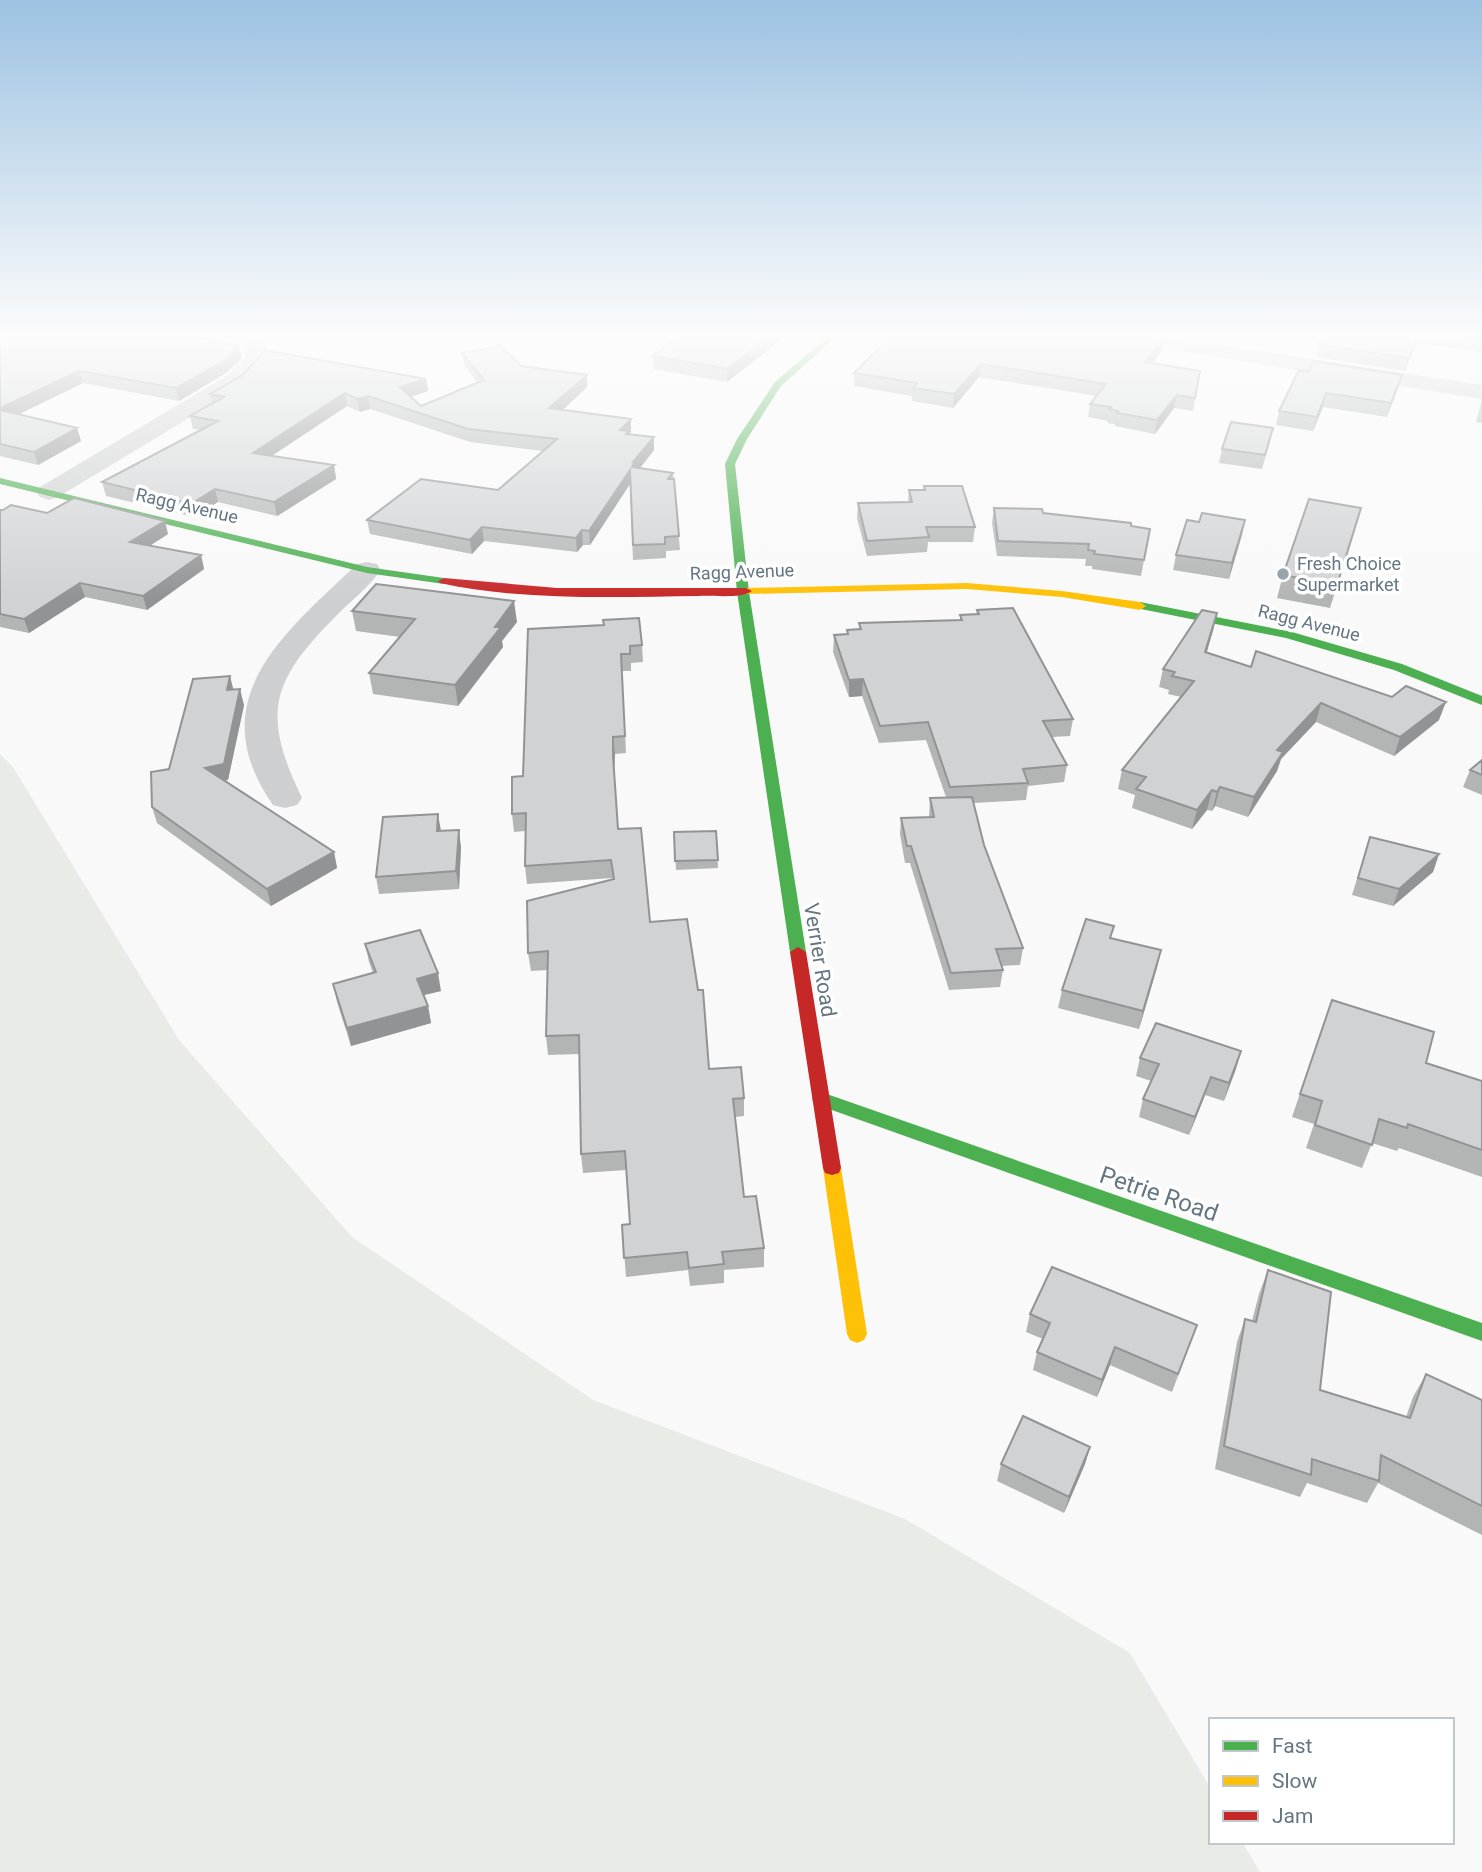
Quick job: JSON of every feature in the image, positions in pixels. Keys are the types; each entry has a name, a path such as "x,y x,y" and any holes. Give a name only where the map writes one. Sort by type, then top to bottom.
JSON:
{"street":[{"path":"49,492 162,424"},
{"name":"Verrier Road","path":"752,424 730,464 743,592 857,1334"},
{"name":"Ragg Avenue","path":"0,481 367,570 510,592 593,595 967,586 1062,594 1173,611 1288,635 1398,667 1482,701"},
{"path":"285,799 266,757 260,722 266,685 283,655 367,570"},
{"name":"Petrie Road","path":"821,1099 1482,1332"}],"shaded area":[{"path":"0,754 13,767 179,1040 352,1237 593,1400 905,1519 1130,1653 1209,1786 1209,1844 1243,1844 1260,1872 0,1872"}],"building":[{"path":"0,424 61,424 77,428 34,452 0,444"},
{"path":"212,424 297,424 253,453 334,465 274,502 215,489 191,504 102,482"},
{"path":"454,424 626,424 620,430 628,431 626,434 654,437 633,462 632,467 673,473 668,479 674,479 679,536 665,537 665,544 633,545 630,470 589,531 582,530 576,538 482,527 470,540 367,520 421,479 498,490 557,439 468,429"},
{"path":"1230,424 1273,428 1265,455 1222,449"},
{"path":"924,486 962,486 975,527 926,527 929,537 867,541 858,503 912,502 909,490 925,490"},
{"path":"74,498 165,521 130,542 201,555 143,596 80,583 24,619 0,614 0,510 11,505 47,513"},
{"path":"1309,499 1361,508 1337,585 1283,575"},
{"path":"994,508 1042,509 1043,513 1131,523 1131,526 1150,529 1144,560 1094,554 1095,551 1088,550 1089,544 998,541"},
{"path":"1202,513 1245,520 1232,563 1176,555 1187,520 1199,522"},
{"path":"376,584 514,601 495,627 501,627 455,685 369,673 415,619 352,611"},
{"path":"1013,608 1073,719 1043,721 1067,765 1023,769 1028,783 950,787 928,722 880,726 863,679 849,680 834,635 861,629 859,623 962,620 960,615 979,614 977,610"},
{"path":"1202,610 1217,613 1205,652 1251,667 1256,651 1392,697 1406,686 1446,702 1400,737 1321,703 1277,750 1283,752 1254,797 1220,787 1217,792 1212,790 1197,810 1136,789 1146,777 1122,770 1194,681 1172,676 1175,672 1163,669"},
{"path":"639,618 642,645 630,646 630,654 621,654 625,736 613,737 618,829 641,828 650,922 687,919 698,990 703,990 709,1069 741,1067 744,1098 733,1099 744,1197 756,1196 764,1248 722,1252 724,1264 689,1268 687,1252 624,1258 622,1225 630,1224 625,1151 581,1154 579,1035 546,1036 548,951 528,953 527,901 614,879 611,860 525,866 526,813 512,814 512,777 523,776 528,629 604,625 603,620"},
{"path":"230,676 227,690 240,689 224,764 205,768 334,852 267,889 152,807 151,772 169,769 193,679"},
{"path":"1482,760 1482,775 1470,770"},
{"path":"972,797 984,845 1023,948 996,949 1003,970 951,973 911,846 907,846 901,818 934,817 930,798"},
{"path":"438,814 437,831 459,830 456,871 376,877 383,817"},
{"path":"716,831 718,860 675,861 674,832"},
{"path":"1370,837 1439,854 1399,889 1358,878"},
{"path":"1086,919 1114,926 1110,938 1161,950 1143,1011 1062,990"},
{"path":"420,930 438,973 417,979 428,1006 347,1028 333,984 376,972 365,944"},
{"path":"1332,1000 1434,1032 1426,1063 1482,1081 1482,1150 1408,1124 1407,1128 1379,1119 1372,1145 1315,1125 1322,1101 1300,1094"},
{"path":"1156,1023 1241,1051 1229,1083 1211,1077 1195,1117 1143,1099 1159,1064 1140,1058"},
{"path":"1052,1267 1197,1325 1178,1374 1115,1347 1102,1380 1037,1352 1050,1323 1030,1314"},
{"path":"1268,1270 1331,1292 1320,1390 1410,1418 1426,1374 1482,1400 1482,1506 1381,1455 1379,1481 1312,1459 1311,1475 1224,1446 1245,1319 1256,1322"},
{"path":"1023,1416 1090,1447 1069,1497 1001,1464"}],"traffic: fast":[{"path":"752,424 730,464 743,592 798,952"},
{"path":"0,481 367,570 444,581"},
{"path":"1140,606 1288,635 1398,667 1482,701"},
{"path":"821,1099 1482,1332"}],"traffic: slow":[{"path":"746,591 967,586 1062,594 1140,606"},
{"path":"832,1168 857,1334"}],"traffic: jam":[{"path":"444,581 557,592 746,591"},
{"path":"798,952 832,1168"}],"place":[{"name":"Fresh Choice Supermarket","path":"1283,574"}]}
